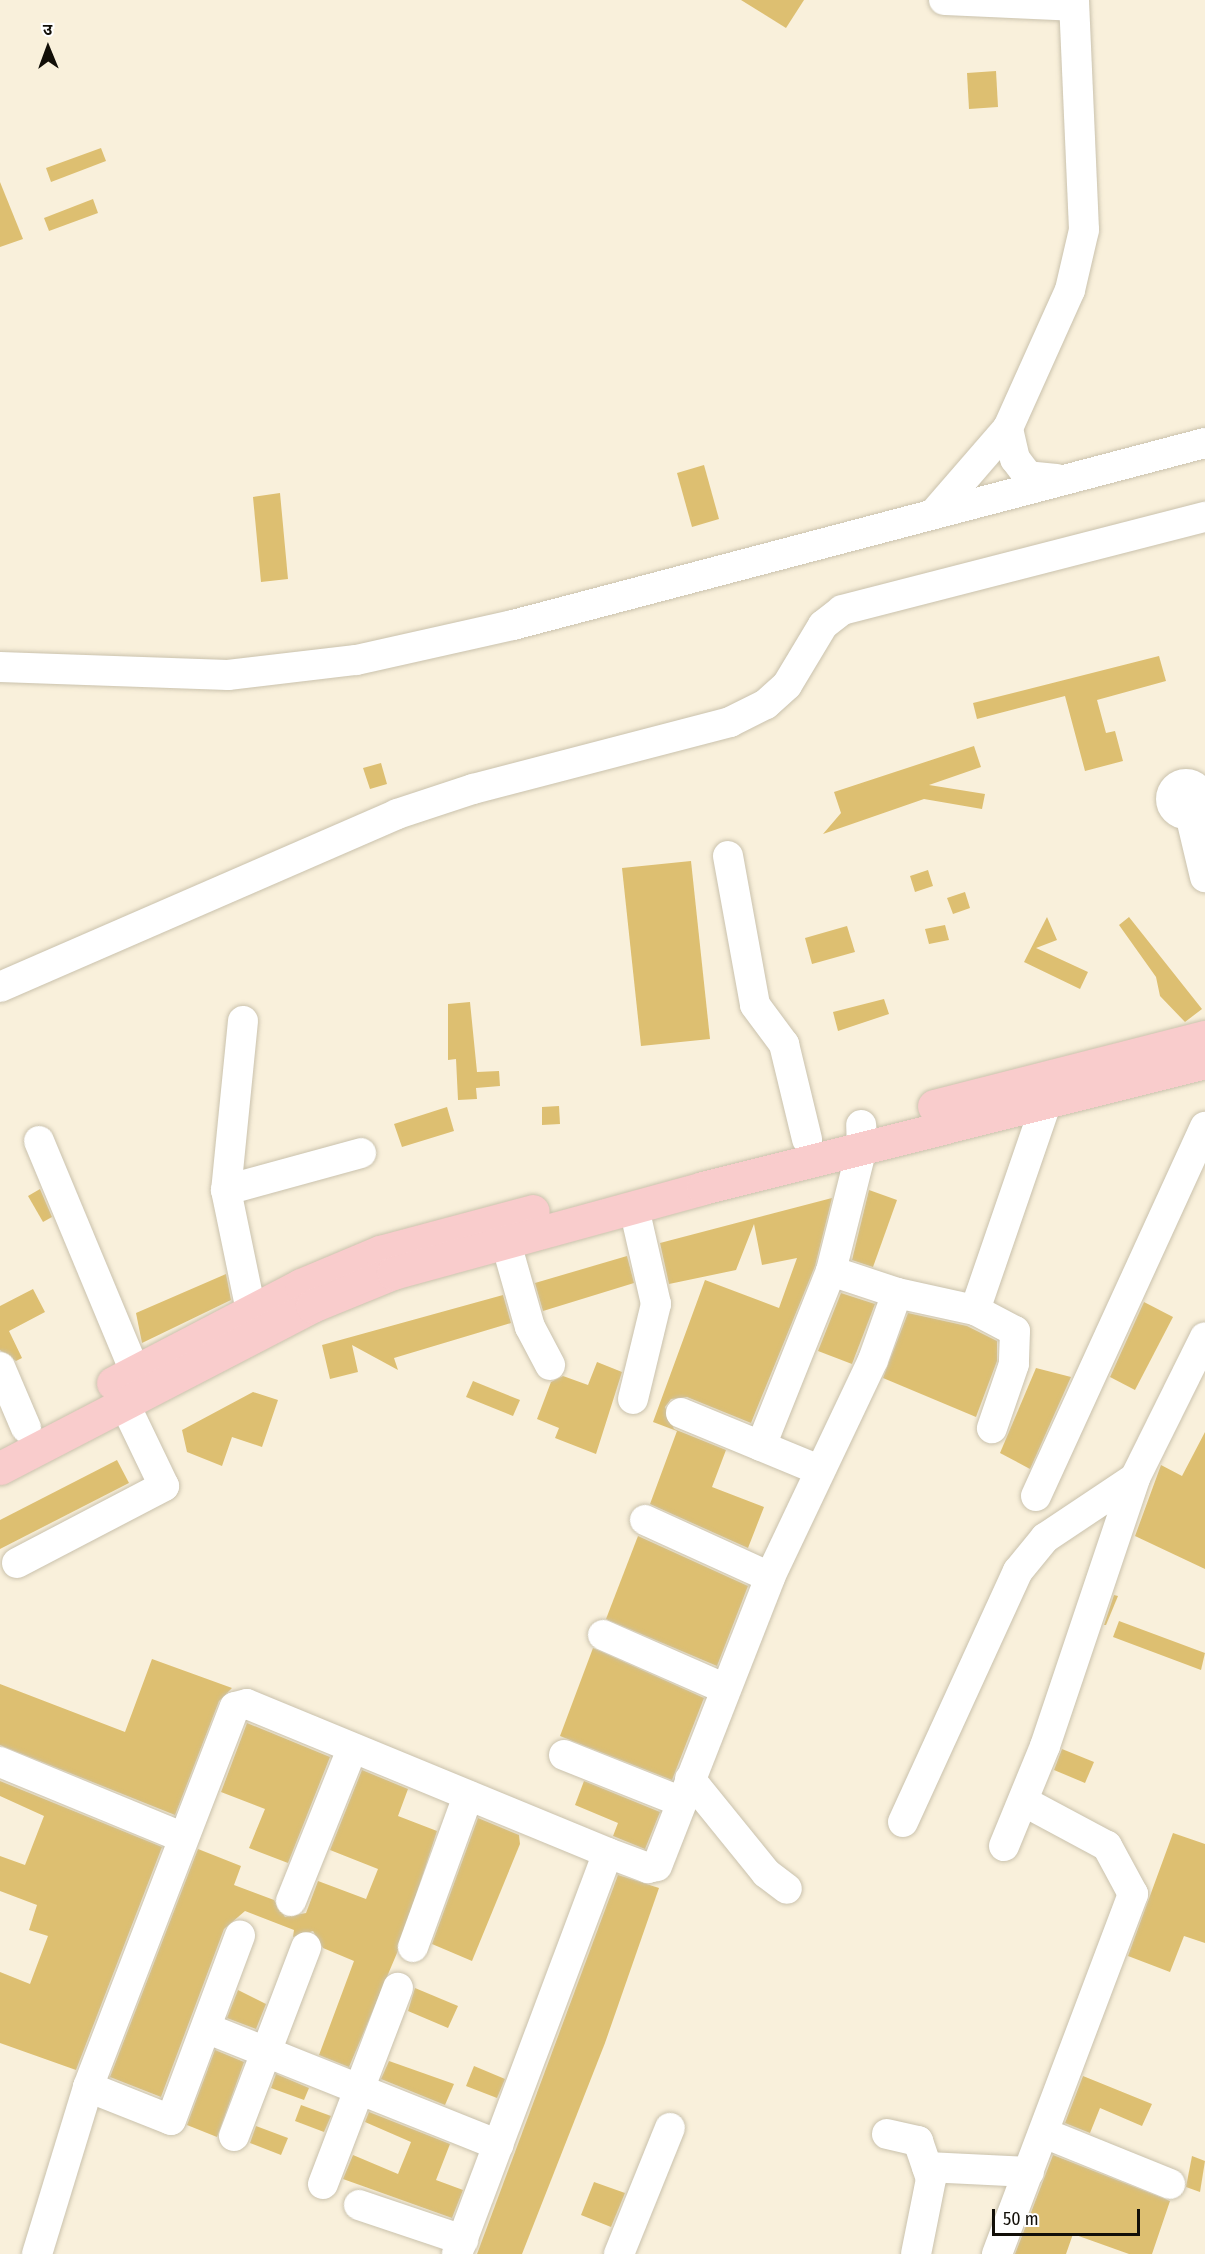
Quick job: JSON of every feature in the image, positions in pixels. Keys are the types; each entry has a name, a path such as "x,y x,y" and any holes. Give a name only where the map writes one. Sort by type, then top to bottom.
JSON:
{"main road":[{"path":"0,1468 312,1306 393,1273 634,1208 862,1136 1205,1037"},
{"path":"13,1435 251,1311 380,1252 807,1139 862,1136 1046,1104 1205,1062"}],"street":[{"path":"936,511 1008,428 1070,290 1084,230 1074,3 944,0"},
{"path":"1008,428 1015,459 1028,476 1058,479"},
{"path":"0,667 228,675 356,660 513,625 936,511 1205,443"},
{"path":"0,987 397,814 473,789 730,723 766,705 787,686 823,624 842,610 1205,518"},
{"path":"1190,814 1205,877"},
{"path":"728,856 755,1005 784,1044 807,1139"},
{"path":"243,1021 226,1190 251,1311"},
{"path":"975,1310 1046,1104"},
{"path":"1036,1496 1205,1127"},
{"path":"761,1446 831,1271 862,1136"},
{"path":"39,1141 135,1372"},
{"path":"226,1190 361,1153"},
{"path":"633,1399 656,1304 634,1208"},
{"path":"506,1243 530,1327 550,1365"},
{"path":"831,1271 897,1293 975,1310 1015,1331 1017,1347 992,1428"},
{"path":"37,2254 88,2087 182,1837 235,1707 247,1704 608,1853 648,1868 657,1866 770,1576 873,1360 897,1293"},
{"path":"1004,1846 1023,1801 1135,1478 1205,1337"},
{"path":"0,1367 13,1435"},
{"path":"17,1563 164,1486 124,1403"},
{"path":"681,1413 819,1470"},
{"path":"903,1822 1018,1571 1045,1538 1135,1478"},
{"path":"645,1520 770,1576"},
{"path":"603,1635 726,1689"},
{"path":"291,1902 352,1749"},
{"path":"564,1755 686,1790 766,1873 787,1889"},
{"path":"0,1762 182,1837"},
{"path":"413,1947 468,1796"},
{"path":"997,2254 1133,1894 1107,1846 1023,1801"},
{"path":"358,2205 460,2247 608,1853"},
{"path":"88,2087 171,2120 240,1935"},
{"path":"234,2136 264,2051 306,1947"},
{"path":"323,2184 398,1988"},
{"path":"206,2028 499,2145"},
{"path":"619,2254 670,2128"},
{"path":"1044,2133 1170,2184"},
{"path":"888,2134 918,2141 927,2167 931,2198 916,2254"},
{"path":"927,2167 1029,2172"}],"building":[{"path":"741,0 804,0 786,28"},
{"path":"996,71 998,107 969,109 967,73"},
{"path":"101,148 106,161 51,182 46,168"},
{"path":"0,182 23,239 0,247"},
{"path":"93,199 98,213 49,231 44,218"},
{"path":"704,465 719,519 692,527 677,473"},
{"path":"280,493 288,579 261,582 253,497"},
{"path":"1159,656 1166,681 1097,700 1106,733 1115,731 1123,761 1085,771 1065,696 977,719 973,703"},
{"path":"974,746 981,767 929,785 985,794 982,809 924,799 823,834 841,813 834,792"},
{"path":"381,763 387,784 370,789 363,768"},
{"path":"691,861 710,1039 641,1046 622,868"},
{"path":"928,870 933,886 915,892 910,876"},
{"path":"965,892 970,908 953,914 947,898"},
{"path":"1047,917 1057,940 1036,948 1088,972 1080,989 1024,962"},
{"path":"1129,917 1202,1009 1185,1022 1160,996 1156,977 1119,925"},
{"path":"945,925 949,940 929,944 925,929"},
{"path":"847,926 855,952 812,964 805,938"},
{"path":"884,999 889,1014 838,1031 833,1012"},
{"path":"470,1002 477,1072 499,1071 500,1086 476,1088 477,1099 458,1100 456,1059 448,1060 448,1004"},
{"path":"559,1106 560,1124 542,1125 542,1107"},
{"path":"447,1107 454,1131 402,1147 394,1124"},
{"path":"40,1189 52,1217 43,1222 28,1196"},
{"path":"869,1190 897,1200 873,1267 852,1260"},
{"path":"832,1198 815,1266 751,1423 687,1397 671,1399 665,1407 674,1429 726,1450 712,1487 764,1507 748,1548 650,1504 677,1431 653,1422 705,1280 779,1308 797,1258 762,1265 754,1224 736,1270 669,1284 660,1243"},
{"path":"627,1256 634,1283 543,1311 535,1283"},
{"path":"226,1274 231,1300 142,1343 136,1313"},
{"path":"33,1289 45,1312 9,1331 22,1358 16,1361 0,1350 0,1306"},
{"path":"841,1293 875,1304 852,1364 818,1351"},
{"path":"503,1295 511,1323 394,1358 398,1370 352,1345 358,1372 330,1379 322,1345"},
{"path":"1144,1302 1173,1317 1135,1390 1110,1377"},
{"path":"908,1313 967,1326 997,1341 997,1361 976,1417 883,1378"},
{"path":"597,1362 622,1372 596,1454 555,1438 559,1428 537,1419 551,1382 563,1376 588,1385"},
{"path":"1036,1368 1071,1377 1030,1469 1000,1453"},
{"path":"473,1381 520,1400 513,1416 466,1397"},
{"path":"253,1392 278,1400 262,1447 232,1437 222,1466 187,1452 182,1430"},
{"path":"1205,1432 1205,1569 1135,1536 1161,1465 1182,1476"},
{"path":"117,1460 129,1483 0,1549 0,1520"},
{"path":"638,1536 748,1586 717,1666 606,1619"},
{"path":"1114,1595 1118,1596 1106,1625 1104,1625"},
{"path":"1119,1621 1205,1653 1201,1670 1113,1637"},
{"path":"593,1648 704,1698 672,1780 560,1736"},
{"path":"152,1659 232,1688 219,1701 175,1815 0,1745 0,1684 125,1732"},
{"path":"247,1723 330,1757 288,1863 249,1848 265,1809 221,1792"},
{"path":"1062,1749 1094,1762 1085,1783 1054,1770"},
{"path":"362,1770 408,1789 398,1816 437,1831 397,1953 349,2067 319,2055 354,1961 323,1948 313,1931 293,1937 294,1930 245,1911 224,1929 161,2097 110,2077 198,1849 241,1866 234,1885 274,1900 285,1917 306,1913 318,1881 366,1899 378,1869 330,1850"},
{"path":"0,1781 162,1847 76,2070 0,2043 0,1972 30,1984 48,1936 29,1930 37,1905 0,1891 0,1856 25,1865 44,1816 0,1796"},
{"path":"584,1781 660,1812 645,1849 613,1836 618,1823 575,1805"},
{"path":"478,1818 519,1835 520,1844 472,1961 432,1944"},
{"path":"1173,1833 1205,1844 1205,1943 1184,1936 1170,1972 1128,1956"},
{"path":"618,1875 659,1888 605,2043 522,2254 477,2254"},
{"path":"415,1988 458,2006 448,2028 408,2011"},
{"path":"238,1990 266,2004 256,2029 227,2018"},
{"path":"215,2050 244,2062 217,2137 187,2125"},
{"path":"389,2061 454,2084 445,2105 381,2079"},
{"path":"474,2066 505,2079 497,2098 466,2086"},
{"path":"276,2074 309,2088 304,2100 271,2088"},
{"path":"1083,2076 1152,2104 1142,2126 1100,2108 1090,2133 1065,2123"},
{"path":"301,2105 331,2116 324,2132 295,2121"},
{"path":"369,2112 450,2144 436,2180 463,2190 452,2218 343,2179 353,2155 398,2174 411,2142 365,2122"},
{"path":"256,2126 288,2138 281,2155 250,2143"},
{"path":"1053,2155 1170,2201 1152,2254 1129,2254 1073,2234 1066,2254 1015,2254"},
{"path":"1192,2156 1205,2161 1200,2192 1186,2187"},
{"path":"594,2182 625,2193 611,2227 581,2215"}]}
